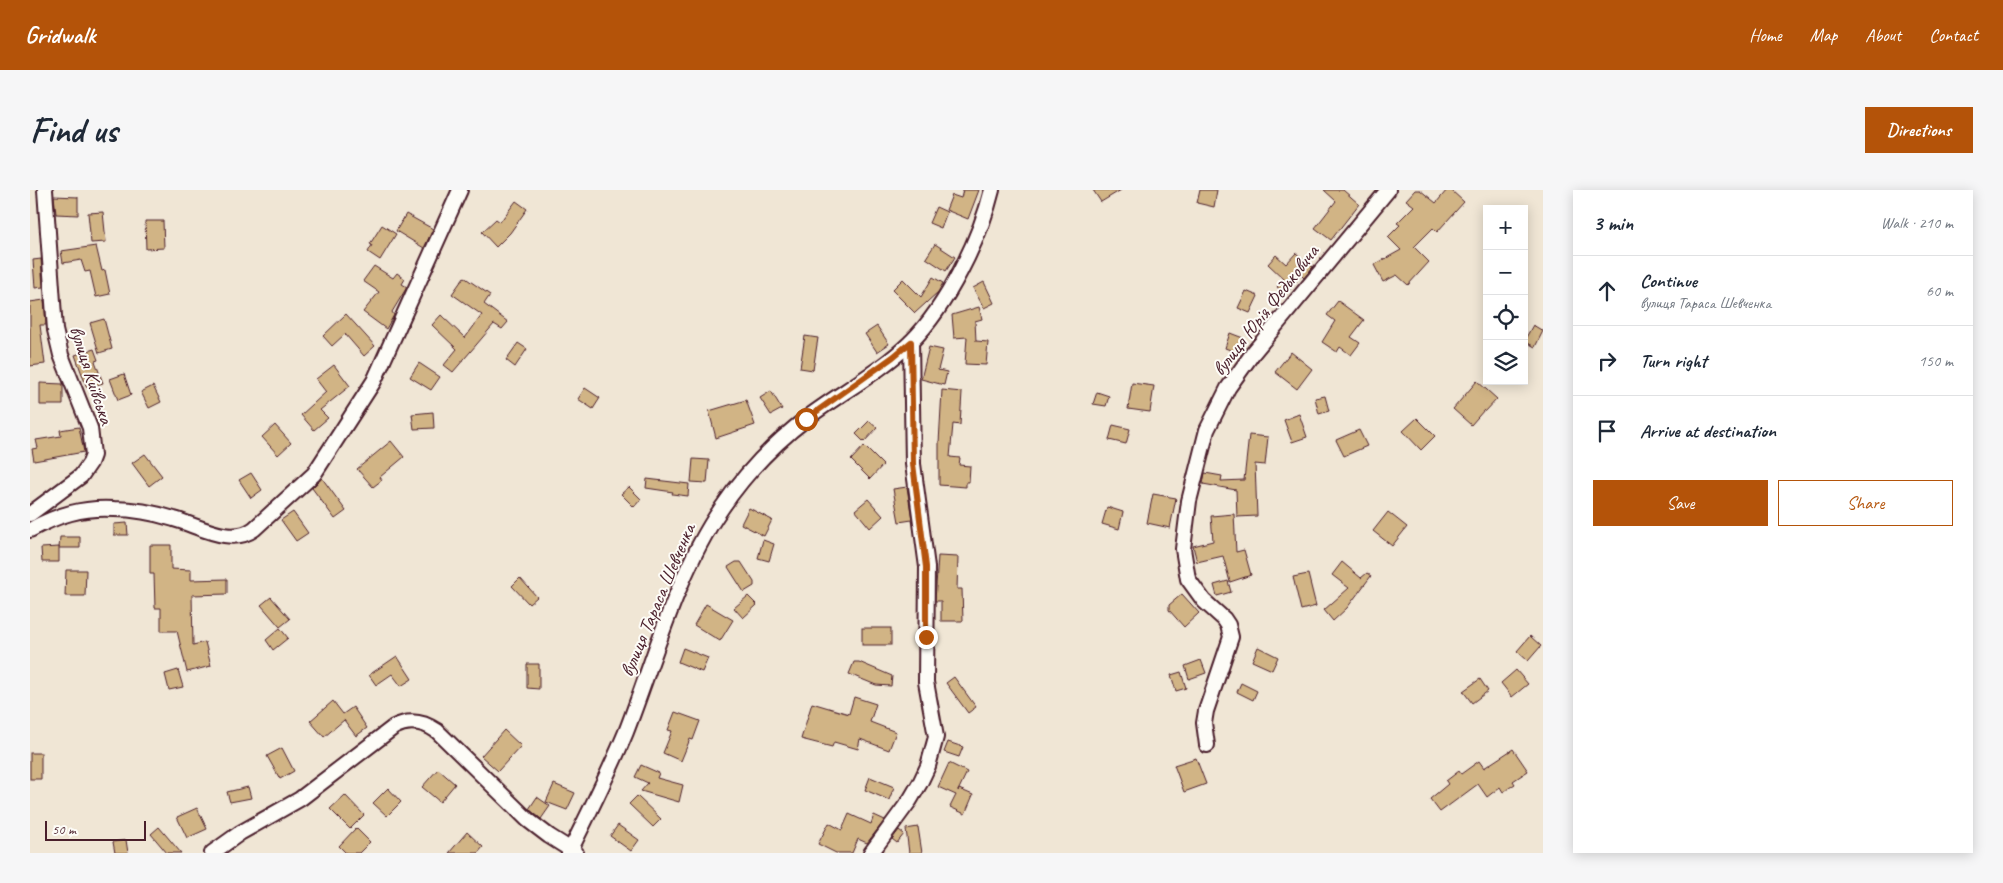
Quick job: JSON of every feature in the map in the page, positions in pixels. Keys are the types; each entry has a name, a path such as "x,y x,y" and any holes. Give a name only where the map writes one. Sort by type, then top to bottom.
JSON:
{"street":[{"name":"вулиця Київська","path":"30,514 81,476 88,467 93,455 90,428 61,356 55,330 45,190"},
{"path":"30,530 62,515 96,508 158,515 224,535 242,536 254,529 314,474 374,381 460,190"},
{"name":"вулиця Тараса Шевченка","path":"572,852 623,739 687,571 720,511 743,480 782,439 806,419 911,342 935,311 958,274 986,215 992,190"},
{"name":"вулиця Юрія Федьковича","path":"1207,745 1204,723 1206,711 1231,637 1228,625 1224,619 1195,590 1188,579 1185,567 1184,532 1204,439 1221,400 1253,353 1388,190"},
{"path":"871,853 906,806 920,783 928,766 936,738 926,682 927,575 913,464 911,342"},
{"path":"212,853 240,833 300,799 394,727 408,722 415,722 438,731 528,820 572,852"}],"building":[{"path":"963,190 979,190 968,219 946,210 952,195 961,198"},
{"path":"1093,190 1121,190 1101,202"},
{"path":"1200,190 1217,190 1214,207 1197,203"},
{"path":"1324,190 1343,190 1359,204 1331,240 1315,228 1336,201"},
{"path":"1415,190 1420,190 1436,203 1447,190 1451,190 1464,202 1437,232 1433,228 1414,247 1429,262 1408,285 1397,275 1383,282 1374,265 1401,250 1388,237 1400,225 1397,223 1414,206 1406,200"},
{"path":"54,196 78,197 78,215 56,214"},
{"path":"516,201 527,209 510,233 496,247 482,232 496,219 500,222"},
{"path":"936,207 947,212 941,228 929,223"},
{"path":"103,212 106,242 91,243 88,213"},
{"path":"406,214 433,229 424,248 396,231"},
{"path":"145,221 163,221 164,248 146,249"},
{"path":"382,225 396,234 380,260 368,252 372,245 370,244"},
{"path":"935,244 955,257 946,271 926,258"},
{"path":"96,246 102,271 105,270 110,294 96,297 90,271 85,272 81,260 63,263 61,251"},
{"path":"1296,253 1313,267 1304,278 1301,275 1286,294 1277,287 1284,279 1268,264 1276,255 1286,264"},
{"path":"41,259 43,287 35,288 33,260"},
{"path":"374,266 393,278 397,273 405,279 402,284 407,287 392,312 394,315 386,329 363,312 379,292 363,281"},
{"path":"464,277 490,295 484,304 508,322 502,329 494,324 453,372 444,365 457,349 432,325 441,315 465,338 482,315 452,294"},
{"path":"933,277 943,283 938,292 915,313 892,290 903,279 921,297"},
{"path":"984,282 994,303 984,308 973,288"},
{"path":"1246,291 1258,296 1250,313 1238,308"},
{"path":"44,300 46,325 40,325 45,364 30,366 30,302"},
{"path":"1338,301 1364,320 1351,337 1360,343 1351,355 1340,347 1337,352 1322,342 1335,321 1327,315"},
{"path":"979,307 982,319 975,321 976,341 988,342 986,365 965,364 967,337 954,338 952,315"},
{"path":"346,314 375,346 364,356 345,334 332,346 323,336"},
{"path":"104,319 112,349 99,353 90,323"},
{"path":"1533,325 1543,331 1535,347 1528,343 1528,334"},
{"path":"877,326 889,344 877,352 865,334"},
{"path":"1230,333 1243,338 1238,353 1225,348"},
{"path":"805,336 818,338 813,370 800,368"},
{"path":"518,343 527,349 515,367 506,360"},
{"path":"929,347 943,350 938,370 947,372 944,385 921,379"},
{"path":"94,349 98,360 95,361 103,383 87,388 75,355"},
{"path":"1291,352 1312,369 1297,389 1275,372"},
{"path":"419,363 440,377 431,390 410,377"},
{"path":"334,365 350,386 320,410 328,418 314,430 301,415 326,392 316,379"},
{"path":"124,374 131,395 118,400 110,379"},
{"path":"1477,381 1497,399 1471,425 1453,409"},
{"path":"40,383 63,384 63,405 40,405"},
{"path":"1132,383 1154,386 1150,412 1128,409"},
{"path":"153,386 161,402 149,408 141,392"},
{"path":"585,388 600,398 593,409 578,399"},
{"path":"942,390 962,392 960,425 953,424 950,457 960,458 959,465 970,466 969,482 966,482 966,487 939,485"},
{"path":"771,391 782,409 771,415 760,398"},
{"path":"1097,392 1109,396 1106,406 1093,404"},
{"path":"1325,396 1329,411 1319,414 1315,398"},
{"path":"746,400 755,425 716,438 709,411"},
{"path":"433,412 434,428 414,429 412,414"},
{"path":"1299,414 1307,437 1292,442 1284,420"},
{"path":"1417,418 1435,436 1421,450 1403,431"},
{"path":"869,421 877,428 864,442 856,434"},
{"path":"275,425 291,443 278,455 262,437"},
{"path":"1113,425 1130,429 1126,444 1109,440"},
{"path":"79,427 84,452 34,461 32,449 38,448 36,440 61,436 60,430"},
{"path":"1359,430 1367,446 1344,456 1336,440"},
{"path":"1249,435 1268,437 1265,465 1255,464 1257,516 1237,517 1236,490 1203,484 1205,473 1222,476 1221,481 1244,480"},
{"path":"391,441 404,457 380,477 382,480 373,487 357,469"},
{"path":"864,446 883,465 870,479 851,460"},
{"path":"145,454 162,476 149,486 132,463"},
{"path":"693,459 709,460 707,483 691,482"},
{"path":"251,473 262,490 251,498 239,480"},
{"path":"322,478 346,511 335,519 312,488"},
{"path":"647,479 689,484 688,496 646,488"},
{"path":"629,487 641,499 634,507 621,494"},
{"path":"907,487 912,520 899,522 893,489"},
{"path":"1153,494 1176,498 1170,528 1147,523"},
{"path":"868,499 883,516 870,528 855,510"},
{"path":"1107,507 1123,512 1119,529 1102,524"},
{"path":"749,508 772,520 764,536 741,524"},
{"path":"293,512 308,533 296,541 281,520"},
{"path":"1388,512 1407,527 1392,546 1373,531"},
{"path":"1234,514 1236,552 1244,550 1251,575 1230,582 1223,556 1197,562 1193,546 1213,541 1211,516"},
{"path":"127,523 128,535 114,535 114,524"},
{"path":"60,537 80,537 80,548 59,548"},
{"path":"763,540 774,544 769,561 758,558"},
{"path":"150,545 171,545 171,569 191,570 191,580 227,579 227,594 192,595 193,645 205,642 211,666 187,672 177,631 161,631 161,608 155,608 154,574 150,574"},
{"path":"59,547 59,562 42,562 41,548"},
{"path":"938,556 958,557 957,589 962,589 963,621 941,621 941,601 935,601"},
{"path":"736,562 741,562 754,582 754,586 744,592 728,567"},
{"path":"1342,562 1361,578 1367,573 1371,576 1347,608 1333,621 1324,610 1349,588 1332,575"},
{"path":"66,570 86,570 85,596 65,596"},
{"path":"1308,574 1316,606 1301,610 1293,577"},
{"path":"520,578 537,597 529,604 512,586"},
{"path":"1228,581 1231,592 1217,596 1214,585"},
{"path":"1182,594 1199,613 1184,627 1169,610 1169,605"},
{"path":"748,596 757,605 743,618 734,608"},
{"path":"271,597 290,619 280,627 261,605"},
{"path":"706,604 733,620 720,641 694,625"},
{"path":"280,628 288,638 273,650 266,640"},
{"path":"862,628 891,628 891,645 862,645"},
{"path":"1530,636 1541,646 1528,661 1517,651"},
{"path":"1258,647 1278,657 1272,670 1252,661"},
{"path":"683,648 708,658 702,672 678,662"},
{"path":"397,656 412,679 401,686 392,674 376,685 369,675"},
{"path":"1201,660 1206,673 1189,679 1185,666"},
{"path":"854,662 859,662 892,676 891,686 876,685 849,674"},
{"path":"527,664 539,664 539,689 527,688"},
{"path":"178,670 183,687 169,690 165,674"},
{"path":"1516,670 1528,684 1512,697 1501,683"},
{"path":"1181,672 1186,688 1176,691 1171,675"},
{"path":"954,677 976,707 968,713 946,683"},
{"path":"1480,679 1488,691 1472,703 1463,691"},
{"path":"1241,683 1257,691 1253,700 1237,692"},
{"path":"854,697 876,704 870,722 896,732 889,750 860,739 858,749 834,742 832,747 801,739 812,703 849,714"},
{"path":"333,701 343,714 353,707 367,728 356,736 344,720 324,737 310,721"},
{"path":"675,712 700,721 693,740 690,739 681,761 663,753 672,731 668,730"},
{"path":"504,730 521,746 498,771 481,756"},
{"path":"948,742 963,747 959,757 944,752"},
{"path":"282,748 294,771 280,779 267,756"},
{"path":"1513,749 1528,771 1513,781 1515,784 1503,792 1500,787 1487,797 1478,784 1440,812 1430,799 1448,784 1446,781 1459,771 1461,774 1479,761 1484,768"},
{"path":"30,753 41,753 41,779 30,779"},
{"path":"1196,758 1206,784 1184,792 1174,765"},
{"path":"949,763 967,772 958,791 959,789 973,795 965,814 950,807 956,795 938,787"},
{"path":"641,765 659,773 657,778 683,785 679,802 641,791 648,783 635,777"},
{"path":"438,769 455,784 440,802 422,787"},
{"path":"870,777 894,787 889,800 865,790"},
{"path":"554,784 575,793 567,810 546,802"},
{"path":"248,787 251,798 230,802 227,792"},
{"path":"388,788 401,802 387,816 373,803"},
{"path":"345,795 364,815 350,829 330,809"},
{"path":"637,796 661,819 653,827 629,804"},
{"path":"537,797 550,806 541,819 529,809"},
{"path":"197,808 207,829 187,838 177,817"},
{"path":"849,814 871,824 874,815 885,820 867,843 858,839 852,853 836,853 818,844 829,823 842,830"},
{"path":"618,825 639,840 631,851 610,836"},
{"path":"159,827 181,853 167,853 151,834"},
{"path":"918,827 922,853 909,853 906,829"},
{"path":"356,828 370,842 359,853 346,853 339,846"},
{"path":"899,830 904,834 897,843 892,839"},
{"path":"467,832 483,847 478,853 449,853"},
{"path":"126,840 128,853 115,853 113,842"}],"route":[{"path":"806,419 911,342 913,464 924,542 928,592 926,637"}]}
